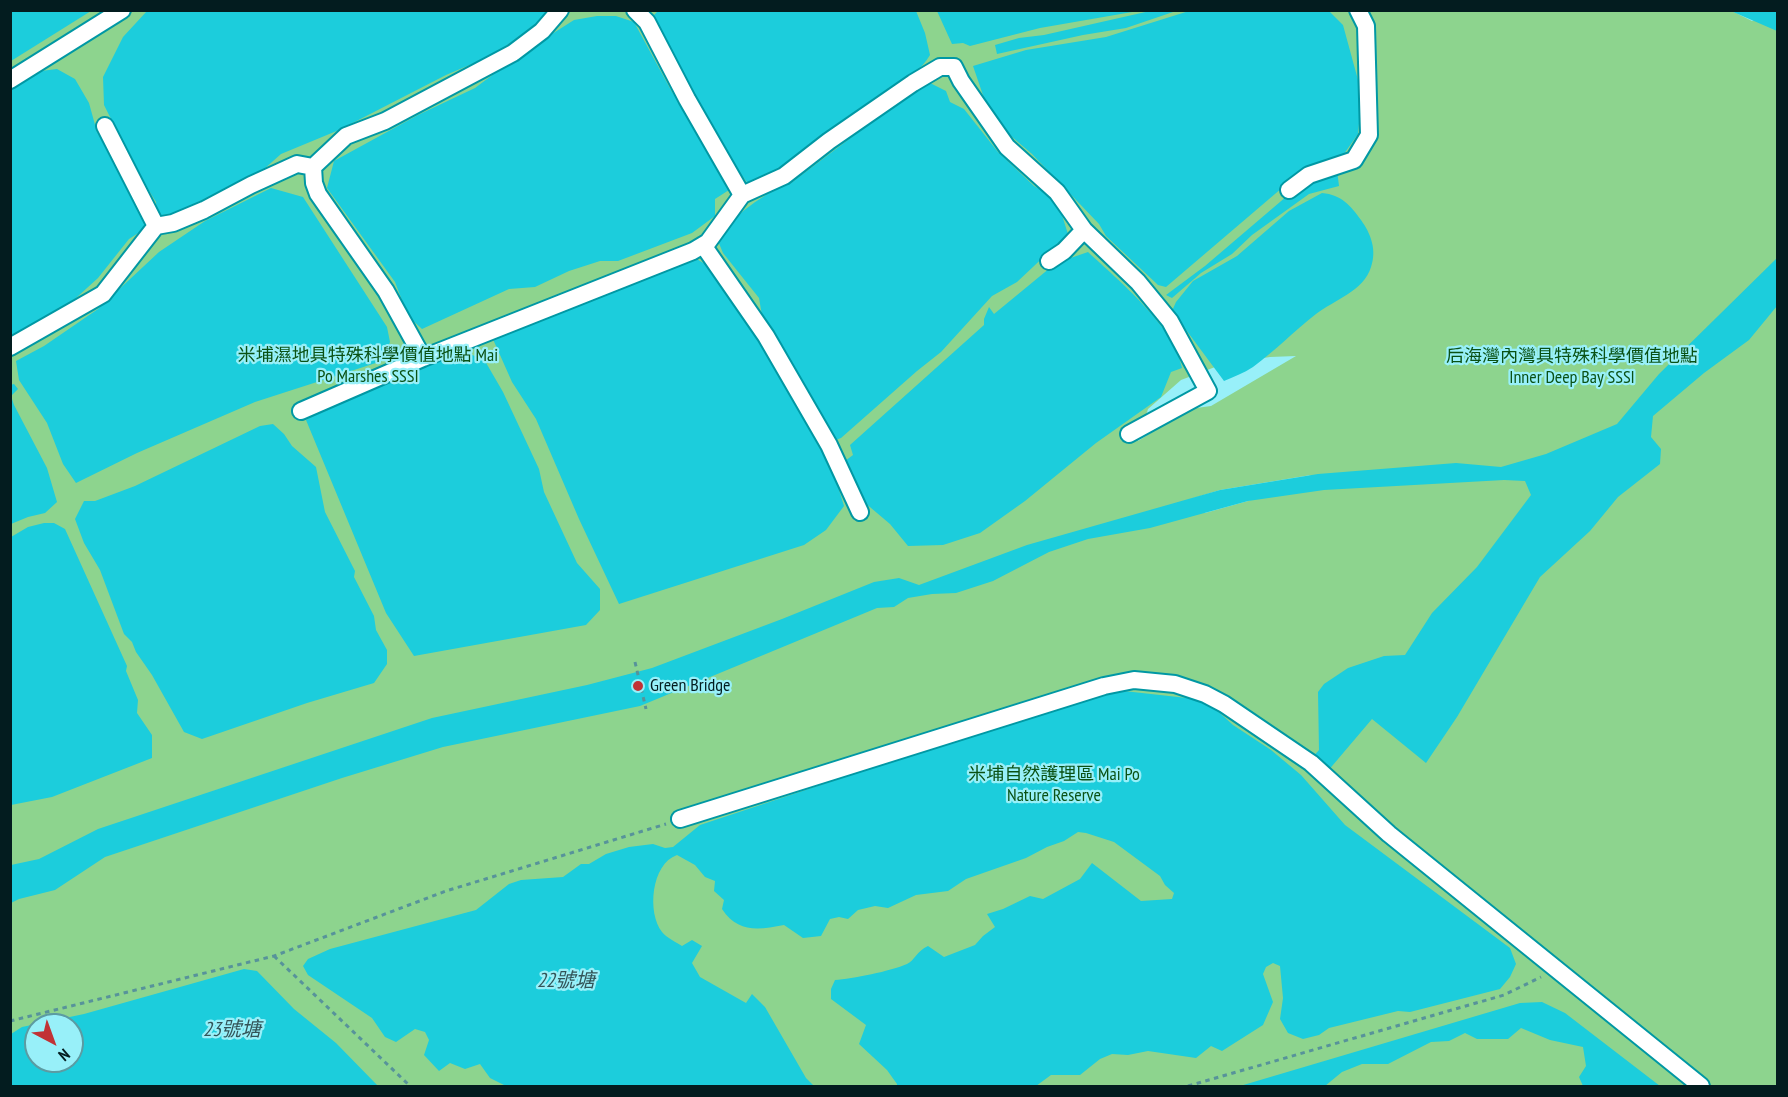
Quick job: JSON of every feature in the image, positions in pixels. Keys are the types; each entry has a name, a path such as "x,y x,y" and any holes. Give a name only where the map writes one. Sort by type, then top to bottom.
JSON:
{"lane":[{"path":"10,80 122,10"},
{"path":"313,167 346,136 385,121 513,52 542,31 560,10"},
{"path":"635,10 647,22 687,99 742,195"},
{"path":"1289,190 1309,175 1354,160 1369,135 1366,26 1358,10"},
{"path":"301,411 423,358 703,245 708,242 742,195 784,176 829,141 913,83 940,67 954,67 961,81 1007,147 1057,192 1084,230 1138,282 1170,321 1208,392 1129,434"},
{"path":"105,126 156,226"},
{"path":"10,347 103,294 156,226 173,223 204,210 250,185 297,164 313,167"},
{"path":"313,167 314,183 318,194 386,291 423,358"},
{"path":"1049,261 1064,251 1084,230"},
{"path":"703,245 766,336 829,445 860,512"},
{"path":"680,819 1104,686 1134,680 1175,684 1215,698 1307,760 1389,834 1701,1086"}],"path":[{"path":"635,663 646,709"},
{"path":"10,1021 274,956 446,891 680,819"},
{"path":"274,956 410,1086"},
{"path":"1188,1086 1504,995 1556,969"}],"green space":[{"path":"1730,10 1752,21 1777,11 1777,1086 11,1086 10,11","holes":["1296,356 1211,406 1189,409 1138,441 1148,409 1181,380 1223,364 1270,357","1311,475 1248,501 1205,513 1168,506 1220,490"]}],"water":[{"path":"11,10 91,11 11,61"},
{"path":"659,10 916,11 925,33 930,55 914,74 893,90 845,120 794,159 749,185 731,161 650,19"},
{"path":"147,11 547,11 543,20 493,55 446,75 339,130 281,154 263,170 176,213 157,216 156,202 138,173 104,105 103,77 123,37"},
{"path":"937,11 1138,11 1040,28 970,46 963,43 952,44"},
{"path":"1150,11 1176,11 1126,28 997,54 995,45 1019,38 1044,35"},
{"path":"1189,11 1329,11 1343,25 1358,80 1361,103 1358,134 1339,161 1289,182 1166,287 1158,285 1106,236 1099,224 1032,154 1004,130 984,98 973,66 1026,50 1106,37"},
{"path":"1731,11 1777,11 1777,31"},
{"path":"597,16 616,16 634,22 672,92 690,117 698,136 729,190 715,199 715,216 692,233 618,261 600,261 569,271 535,287 509,289 422,329 408,316 395,282 327,188 334,161 418,115 475,88 522,53 574,20"},
{"path":"57,69 75,79 89,103 97,132 125,173 146,228 129,239 98,278 76,298 48,318 11,335 11,89 41,71"},
{"path":"930,83 946,91 950,102 964,109 998,152 1059,206 1068,234 1017,282 992,296 941,352 841,438 833,441 765,333 759,298 723,253 718,241 723,232 749,206 791,183 918,87"},
{"path":"1337,170 1339,186 1309,194 1252,235 1232,254 1201,273 1172,298 1166,295 1205,266 1287,196 1315,176"},
{"path":"271,188 303,197 387,327 390,342 382,361 255,402 137,453 76,483 63,464 47,423 19,380 16,361 44,346 98,309 159,252 205,221"},
{"path":"1322,193 1335,196 1349,205 1368,231 1372,242 1373,261 1367,275 1355,289 1316,314 1253,367 1224,381 1172,311 1176,302 1193,281 1237,256 1289,211"},
{"path":"1088,252 1144,305 1157,321 1177,352 1182,368 1171,372 1161,397 1096,443 1025,501 980,533 943,545 908,546 890,524 864,502 845,461 853,455 850,445 984,325 989,307 994,314 1056,263"},
{"path":"695,258 705,264 744,312 832,467 844,506 826,530 804,545 619,604 536,419 512,382 492,337"},
{"path":"1777,258 1777,306 1749,340 1704,373 1653,416 1651,437 1661,449 1660,464 1618,497 1590,531 1540,577 1457,717 1426,763 1372,719 1327,772 1311,759 1319,750 1318,692 1324,684 1348,668 1384,656 1405,655 1432,613 1477,567 1531,495 1525,481 1504,480 1324,490 1248,501 1150,528 1088,539 1049,552 993,581 956,593 908,598 894,607 877,608 640,706 443,747 342,778 105,857 55,890 11,903 11,865 39,859 98,829 432,718 587,685 652,668 874,582 899,578 919,585 1027,545 1220,490 1318,474 1456,463 1501,467 1546,454 1617,424 1659,374"},
{"path":"462,350 485,361 503,392 539,469 544,492 577,563 600,589 600,610 586,625 414,656 386,613 306,420 342,400"},
{"path":"14,384 18,389 11,396 14,405 47,468 57,502 45,513 11,524 10,385"},
{"path":"273,424 292,446 316,467 325,512 355,571 354,577 374,616 376,630 387,650 387,664 374,683 202,739 184,732 132,642 124,634 100,570 84,543 75,519 84,501 95,501 135,486 260,426"},
{"path":"54,523 65,529 127,666 126,671 138,700 137,713 152,735 152,758 52,797 11,805 11,537 28,527"},
{"name":"22號塘","path":"1124,691 1196,699 1212,706 1233,725 1271,750 1301,775 1345,825 1510,948 1516,964 1510,977 1500,989 1410,1012 1398,1011 1329,1028 1319,1035 1303,1039 1288,1033 1280,1019 1283,998 1280,966 1273,963 1266,967 1263,974 1273,1002 1263,1025 1222,1051 1211,1046 1196,1058 1148,1051 1128,1055 1112,1054 1100,1059 1080,1075 1051,1075 1036,1086 897,1086 887,1070 859,1044 866,1025 831,999 831,989 835,980 900,967 909,963 928,946 944,957 975,945 995,927 987,914 1030,896 1043,899 1080,879 1092,863 1141,901 1172,899 1174,893 1165,885 1160,876 1114,842 1078,832 1026,858 966,879 948,891 916,895 888,908 875,906 858,910 848,919 839,917 830,919 821,936 803,938 784,925 749,928 735,922 722,909 724,900 714,891 715,881 705,877 695,865 677,855 668,860 657,878 653,902 657,924 662,932 682,946 692,940 702,946 692,963 700,977 746,1003 752,994 765,1007 806,1078 814,1086 506,1086 490,1078 480,1064 465,1069 450,1063 439,1071 424,1055 429,1040 425,1032 415,1029 396,1042 385,1037 372,1018 308,975 303,966 308,959 330,949 476,910 509,884 521,880 563,877 581,864 589,864 606,854 629,847 653,844 665,848 673,847 700,825 1083,698"},
{"name":"23號塘","path":"244,969 257,971 294,1009 336,1043 378,1086 11,1086 11,1034 24,1027 24,1073 84,1073 84,1014"},
{"path":"1542,1002 1565,1013 1660,1086 1583,1086 1579,1077 1586,1066 1583,1047 1550,1040 1521,1028 1508,1039 1477,1039 1465,1033 1449,1041 1431,1042 1388,1064 1362,1064 1342,1072 1325,1086 1240,1086 1520,1003"}],"place":[{"name":"Green Bridge","path":"638,686"}],"park label":[{"name":"米埔濕地具特殊科學價值地點 Mai Po Marshes SSSI","path":"368,366"},
{"name":"后海灣內灣具特殊科學價值地點 Inner Deep Bay SSSI","path":"1572,367"},
{"name":"米埔自然護理區 Mai Po Nature Reserve","path":"1054,785"}]}
